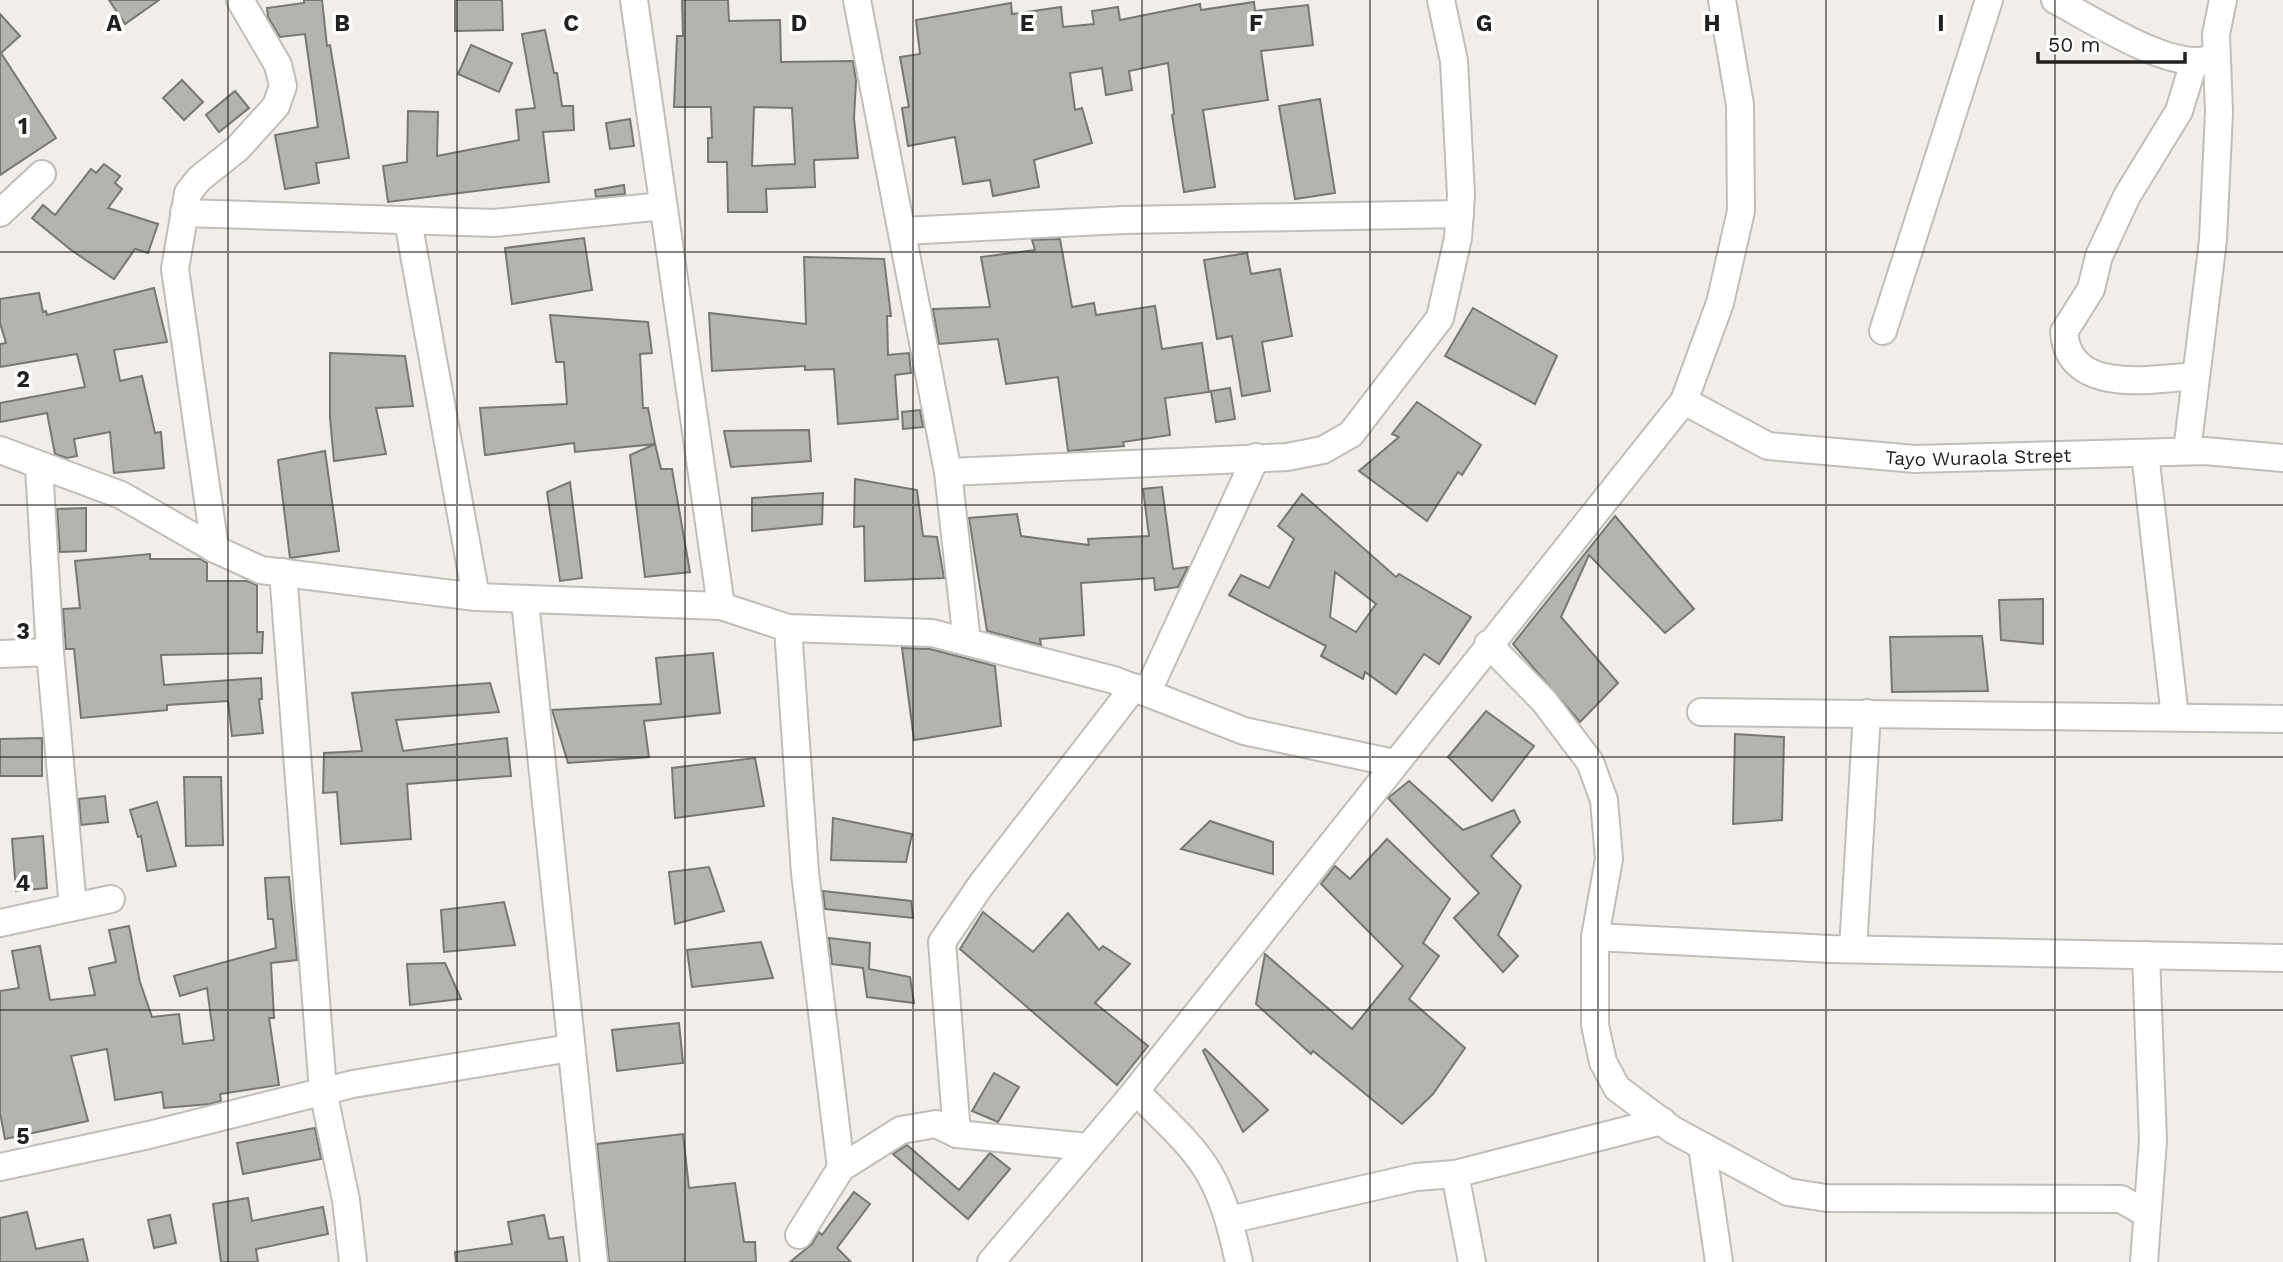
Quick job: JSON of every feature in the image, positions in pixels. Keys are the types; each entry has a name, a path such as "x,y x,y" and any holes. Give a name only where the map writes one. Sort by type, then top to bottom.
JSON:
{"street":[{"path":"215,549 175,269 188,193 238,148 276,106 283,86 278,65 240,0"},
{"path":"634,0 721,607"},
{"path":"857,0 948,472 967,642"},
{"path":"948,472 1287,457 1323,450 1351,434 1440,317 1458,238 1460,214 1454,61 1441,0"},
{"path":"991,1262 1136,1091 1488,644 1684,401 1720,303 1741,211 1740,105 1721,0"},
{"path":"1883,331 1989,0"},
{"path":"2055,0 2148,49 2206,59"},
{"path":"2196,376 2113,381 2098,377 2076,361 2067,348 2064,332 2091,289 2099,256 2127,196 2179,111 2206,59 2216,34 2223,0"},
{"path":"2187,452 2213,240 2219,112 2206,59"},
{"path":"0,213 41,174"},
{"path":"184,213 494,223 663,206"},
{"path":"902,231 1124,220 1460,214"},
{"path":"408,221 476,597"},
{"name":"Tayo Wuraola Street","path":"1684,401 1768,446 1915,459 2187,452 2283,458"},
{"path":"0,450 39,467 121,495 215,549 261,570 525,601 662,602 721,607 788,628 932,633 1141,690 1244,731 1394,763"},
{"path":"2145,453 2175,717"},
{"path":"957,1134 942,943 981,886 1141,690 1256,457"},
{"path":"39,467 50,652 73,907"},
{"path":"283,572 323,1091 346,1200 353,1262"},
{"path":"525,601 594,1262"},
{"path":"788,628 805,873 841,1168"},
{"path":"1488,644 1544,701 1590,762 1604,800 1609,859 1595,937 1595,1025 1603,1062 1616,1088 1662,1122 1788,1192 1826,1198 2121,1199 2147,1214"},
{"path":"0,654 50,652"},
{"path":"1701,712 2283,719"},
{"path":"1853,949 1867,713"},
{"path":"0,923 111,899"},
{"path":"1595,937 1853,949 2283,958"},
{"path":"2144,1262 2153,1140 2146,955"},
{"path":"0,1167 149,1135 323,1091 570,1048"},
{"path":"1136,1091 1197,1156 1209,1174 1229,1220 1239,1262"},
{"path":"1229,1220 1416,1177 1455,1174 1662,1122"},
{"path":"799,1235 841,1168 901,1130 936,1124 957,1134 1088,1147"},
{"path":"1702,1146 1719,1262"},
{"path":"1455,1174 1472,1262"},
{"path":"2121,1199 2150,1182"}],"building":[{"path":"109,0 159,0 125,24"},
{"path":"304,0 322,0 327,46 330,45 349,158 316,163 319,183 285,189 275,135 318,127 305,34 280,37 268,17 267,8 304,3"},
{"path":"455,0 502,0 503,30 455,31"},
{"path":"682,0 728,0 729,21 780,20 781,62 853,61 858,158 814,160 815,187 766,189 767,212 728,212 727,162 708,162 708,138 712,138 711,107 674,107 677,36 683,36","holes":["754,107 792,108 795,164 752,166"]},
{"path":"1254,2 1255,11 1308,5 1313,45 1261,51 1268,100 1203,110 1215,187 1184,192 1172,115 1168,63 1129,71 1132,90 1106,95 1102,68 1070,73 1075,110 1082,108 1092,143 1034,160 1039,187 993,196 990,180 963,184 955,137 908,146 902,108 909,107 900,57 920,54 916,20 1011,3 1012,14 1061,7 1063,27 1094,24 1092,11 1118,7 1120,20 1200,4 1201,10"},
{"path":"0,14 20,36 1,53 56,138 0,175"},
{"path":"545,30 554,73 557,73 562,106 573,106 574,130 543,132 549,182 388,202 383,166 407,162 408,111 438,112 437,156 519,140 516,110 535,108 522,34"},
{"path":"471,45 512,63 499,92 458,74"},
{"path":"182,80 203,102 184,120 163,98"},
{"path":"235,91 249,108 219,132 206,115"},
{"path":"1320,99 1335,193 1295,199 1279,106"},
{"path":"630,119 634,146 610,149 606,123"},
{"path":"104,164 120,176 115,183 122,189 108,208 158,224 148,253 135,249 114,279 71,250 32,218 43,205 55,215 91,169 96,173"},
{"path":"624,185 625,194 596,197 595,190"},
{"path":"584,238 592,290 512,304 505,248"},
{"path":"1060,239 1072,307 1094,303 1096,315 1155,306 1162,349 1202,343 1209,392 1165,398 1170,435 1123,442 1124,446 1068,451 1058,377 1006,384 998,339 939,344 933,309 990,307 981,257 1035,250 1032,240"},
{"path":"1247,253 1251,274 1280,269 1292,336 1262,342 1270,391 1242,396 1232,336 1217,339 1204,260"},
{"path":"804,257 884,259 891,316 887,316 888,355 909,353 911,373 895,375 898,419 838,424 834,369 805,370 805,366 712,371 709,313 806,324"},
{"path":"154,288 167,342 114,350 120,381 142,376 155,433 161,432 164,468 114,473 110,432 74,439 77,456 67,458 55,454 47,413 0,422 0,403 85,387 77,354 0,367 0,344 6,343 0,323 0,299 39,293 43,312 46,311 47,315"},
{"path":"1473,308 1557,356 1535,404 1445,356"},
{"path":"550,315 648,322 652,353 640,354 643,408 648,408 655,444 575,452 574,443 485,455 480,408 567,404 564,362 556,362"},
{"path":"330,353 405,356 413,406 376,408 386,454 334,461 330,418"},
{"path":"1230,388 1235,419 1216,422 1211,391"},
{"path":"1417,402 1481,445 1462,475 1458,472 1427,521 1359,471 1399,437 1392,434"},
{"path":"920,410 923,427 903,429 902,412"},
{"path":"809,430 811,461 731,467 724,431"},
{"path":"655,444 661,469 672,469 690,572 645,577 630,455"},
{"path":"325,451 339,551 290,558 278,460"},
{"path":"855,479 917,490 923,536 937,537 944,578 865,581 864,526 854,527"},
{"path":"570,482 582,578 560,581 547,492"},
{"path":"1162,487 1173,569 1188,567 1178,587 1155,590 1154,578 1081,583 1084,635 1040,639 1041,645 987,631 969,518 1017,514 1021,536 1089,545 1088,539 1149,536 1143,489"},
{"path":"823,493 822,524 752,531 752,498"},
{"path":"1302,494 1396,577 1399,574 1471,617 1439,664 1424,654 1396,694 1365,672 1363,679 1321,656 1326,646 1229,595 1241,575 1269,588 1294,539 1278,526","holes":["1335,572 1376,604 1356,632 1330,617"]},
{"path":"86,508 86,551 60,552 57,509"},
{"path":"1615,516 1694,609 1665,633 1589,555 1561,617 1618,683 1580,722 1513,644"},
{"path":"150,554 150,559 200,559 207,563 207,581 247,581 257,585 257,632 263,632 262,653 161,655 164,685 261,678 262,699 259,699 263,733 232,736 228,701 167,705 167,710 81,718 74,649 66,649 63,609 80,608 75,561"},
{"path":"2043,599 2043,644 2001,640 1999,600"},
{"path":"1982,636 1988,691 1892,692 1890,637"},
{"path":"902,648 930,649 995,666 1001,726 914,740"},
{"path":"713,653 720,713 644,721 649,757 568,763 552,710 661,704 656,658"},
{"path":"490,683 499,712 396,720 403,751 507,738 511,776 407,784 411,839 341,844 337,792 323,793 324,753 362,751 352,693"},
{"path":"1486,711 1534,746 1492,801 1448,757"},
{"path":"1735,734 1784,737 1782,820 1733,824"},
{"path":"42,738 42,776 0,776 0,739"},
{"path":"755,758 764,806 675,818 672,768"},
{"path":"184,777 221,777 223,845 186,846"},
{"path":"1409,781 1463,830 1514,810 1520,822 1491,856 1521,886 1498,935 1518,956 1503,972 1454,918 1479,893 1388,798"},
{"path":"105,796 108,822 81,825 79,799"},
{"path":"157,802 176,866 147,871 141,836 138,837 130,810"},
{"path":"833,818 912,834 906,862 831,860"},
{"path":"1210,821 1273,842 1273,874 1181,849"},
{"path":"43,836 47,888 16,891 12,839"},
{"path":"1387,839 1450,899 1423,943 1439,956 1409,999 1465,1048 1433,1094 1402,1124 1313,1051 1311,1054 1256,1004 1265,954 1352,1029 1403,966 1321,884 1335,866 1350,879"},
{"path":"709,867 724,911 675,924 669,872"},
{"path":"289,877 297,960 271,963 274,1018 269,1018 279,1085 220,1094 221,1101 210,1104 164,1108 162,1092 115,1100 107,1049 71,1056 88,1121 5,1139 0,1113 0,991 19,988 12,951 40,946 50,1000 95,995 89,968 116,962 109,930 129,926 140,982 152,1017 179,1014 183,1044 214,1040 207,988 180,996 174,976 276,948 273,919 268,919 265,878"},
{"path":"823,891 911,901 913,918 825,909"},
{"path":"504,902 515,945 444,952 441,910"},
{"path":"983,912 1033,952 1068,913 1099,950 1103,946 1130,964 1095,1003 1148,1046 1117,1085 960,949"},
{"path":"829,938 870,943 869,969 910,977 914,1003 867,997 863,968 832,964"},
{"path":"761,942 773,978 692,987 687,950"},
{"path":"445,963 461,999 410,1005 407,964"},
{"path":"679,1023 683,1063 617,1071 612,1030"},
{"path":"1205,1049 1268,1110 1243,1132 1203,1051"},
{"path":"994,1073 1019,1087 998,1122 972,1111"},
{"path":"315,1128 321,1159 243,1174 237,1143"},
{"path":"683,1134 689,1188 735,1183 744,1242 755,1242 756,1262 609,1262 597,1144"},
{"path":"907,1145 959,1190 990,1153 1010,1169 968,1219 893,1154"},
{"path":"854,1192 870,1204 837,1248 851,1262 790,1262 812,1244 819,1232 822,1235"},
{"path":"248,1198 252,1221 323,1207 328,1234 256,1249 258,1262 221,1262 213,1204"},
{"path":"27,1212 36,1249 83,1239 88,1262 0,1262 0,1218"},
{"path":"170,1215 176,1243 154,1248 148,1220"},
{"path":"544,1215 549,1239 563,1237 567,1262 456,1262 455,1252 512,1244 508,1222"}]}
